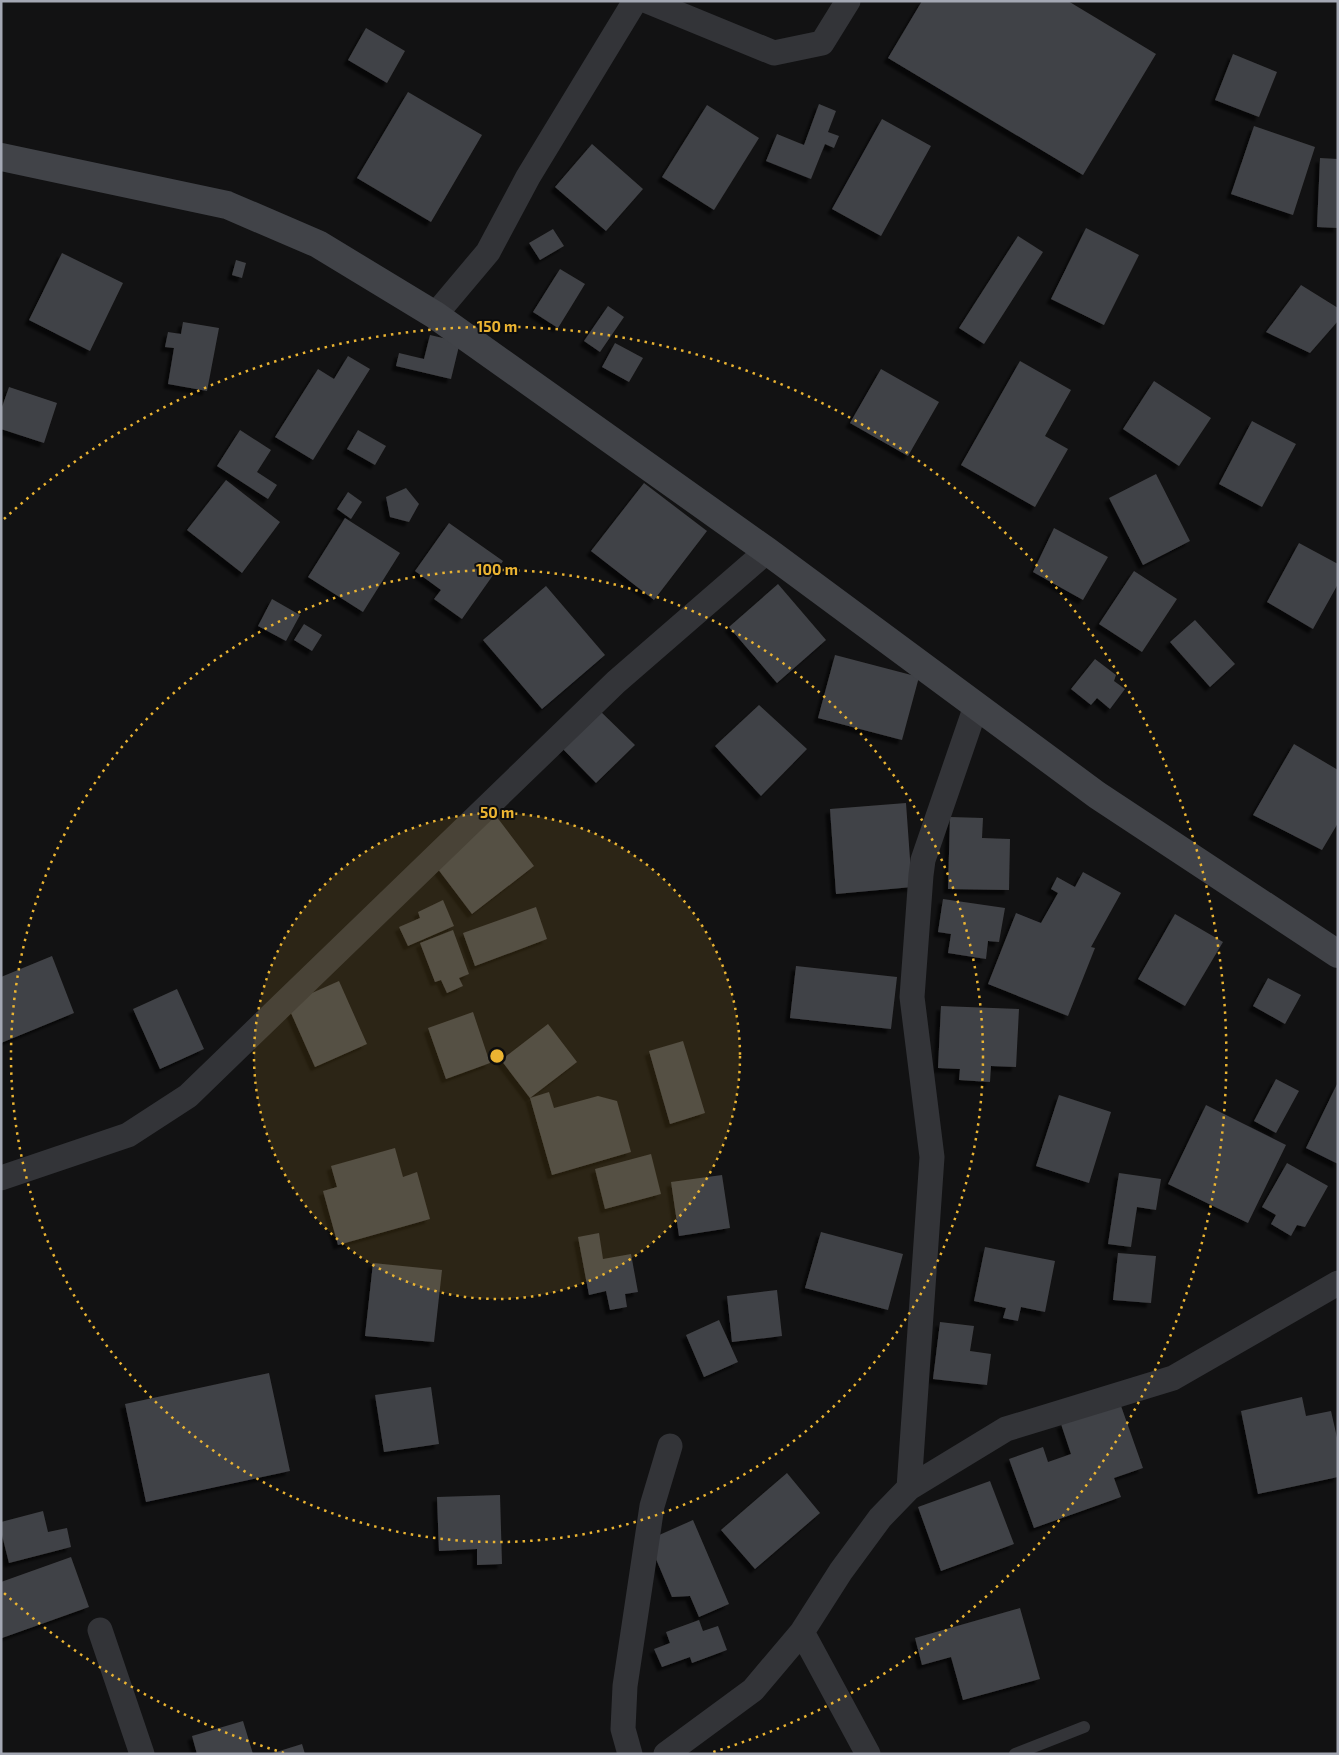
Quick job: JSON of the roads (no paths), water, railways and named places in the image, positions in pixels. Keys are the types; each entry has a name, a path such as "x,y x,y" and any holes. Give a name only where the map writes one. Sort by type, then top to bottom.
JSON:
{"street":[{"path":"435,315 488,252 528,177 635,1"},
{"path":"647,1 774,53 822,43 848,1"},
{"path":"1,157 227,205 318,244 435,315 767,551 1097,795 1338,954"},
{"path":"1,1178 128,1135 188,1096 616,682 767,551"},
{"path":"909,1488 932,1157 912,997 921,875 923,860 976,706"},
{"path":"666,1754 753,1690 802,1632 841,1571 880,1518 909,1488 1006,1430 1173,1378 1338,1283"},
{"path":"630,1754 623,1728 625,1686 652,1506 670,1446"},
{"path":"100,1630 142,1754"},
{"path":"802,1632 868,1754"}],"lane":[{"path":"1015,1754 1084,1727"}]}
